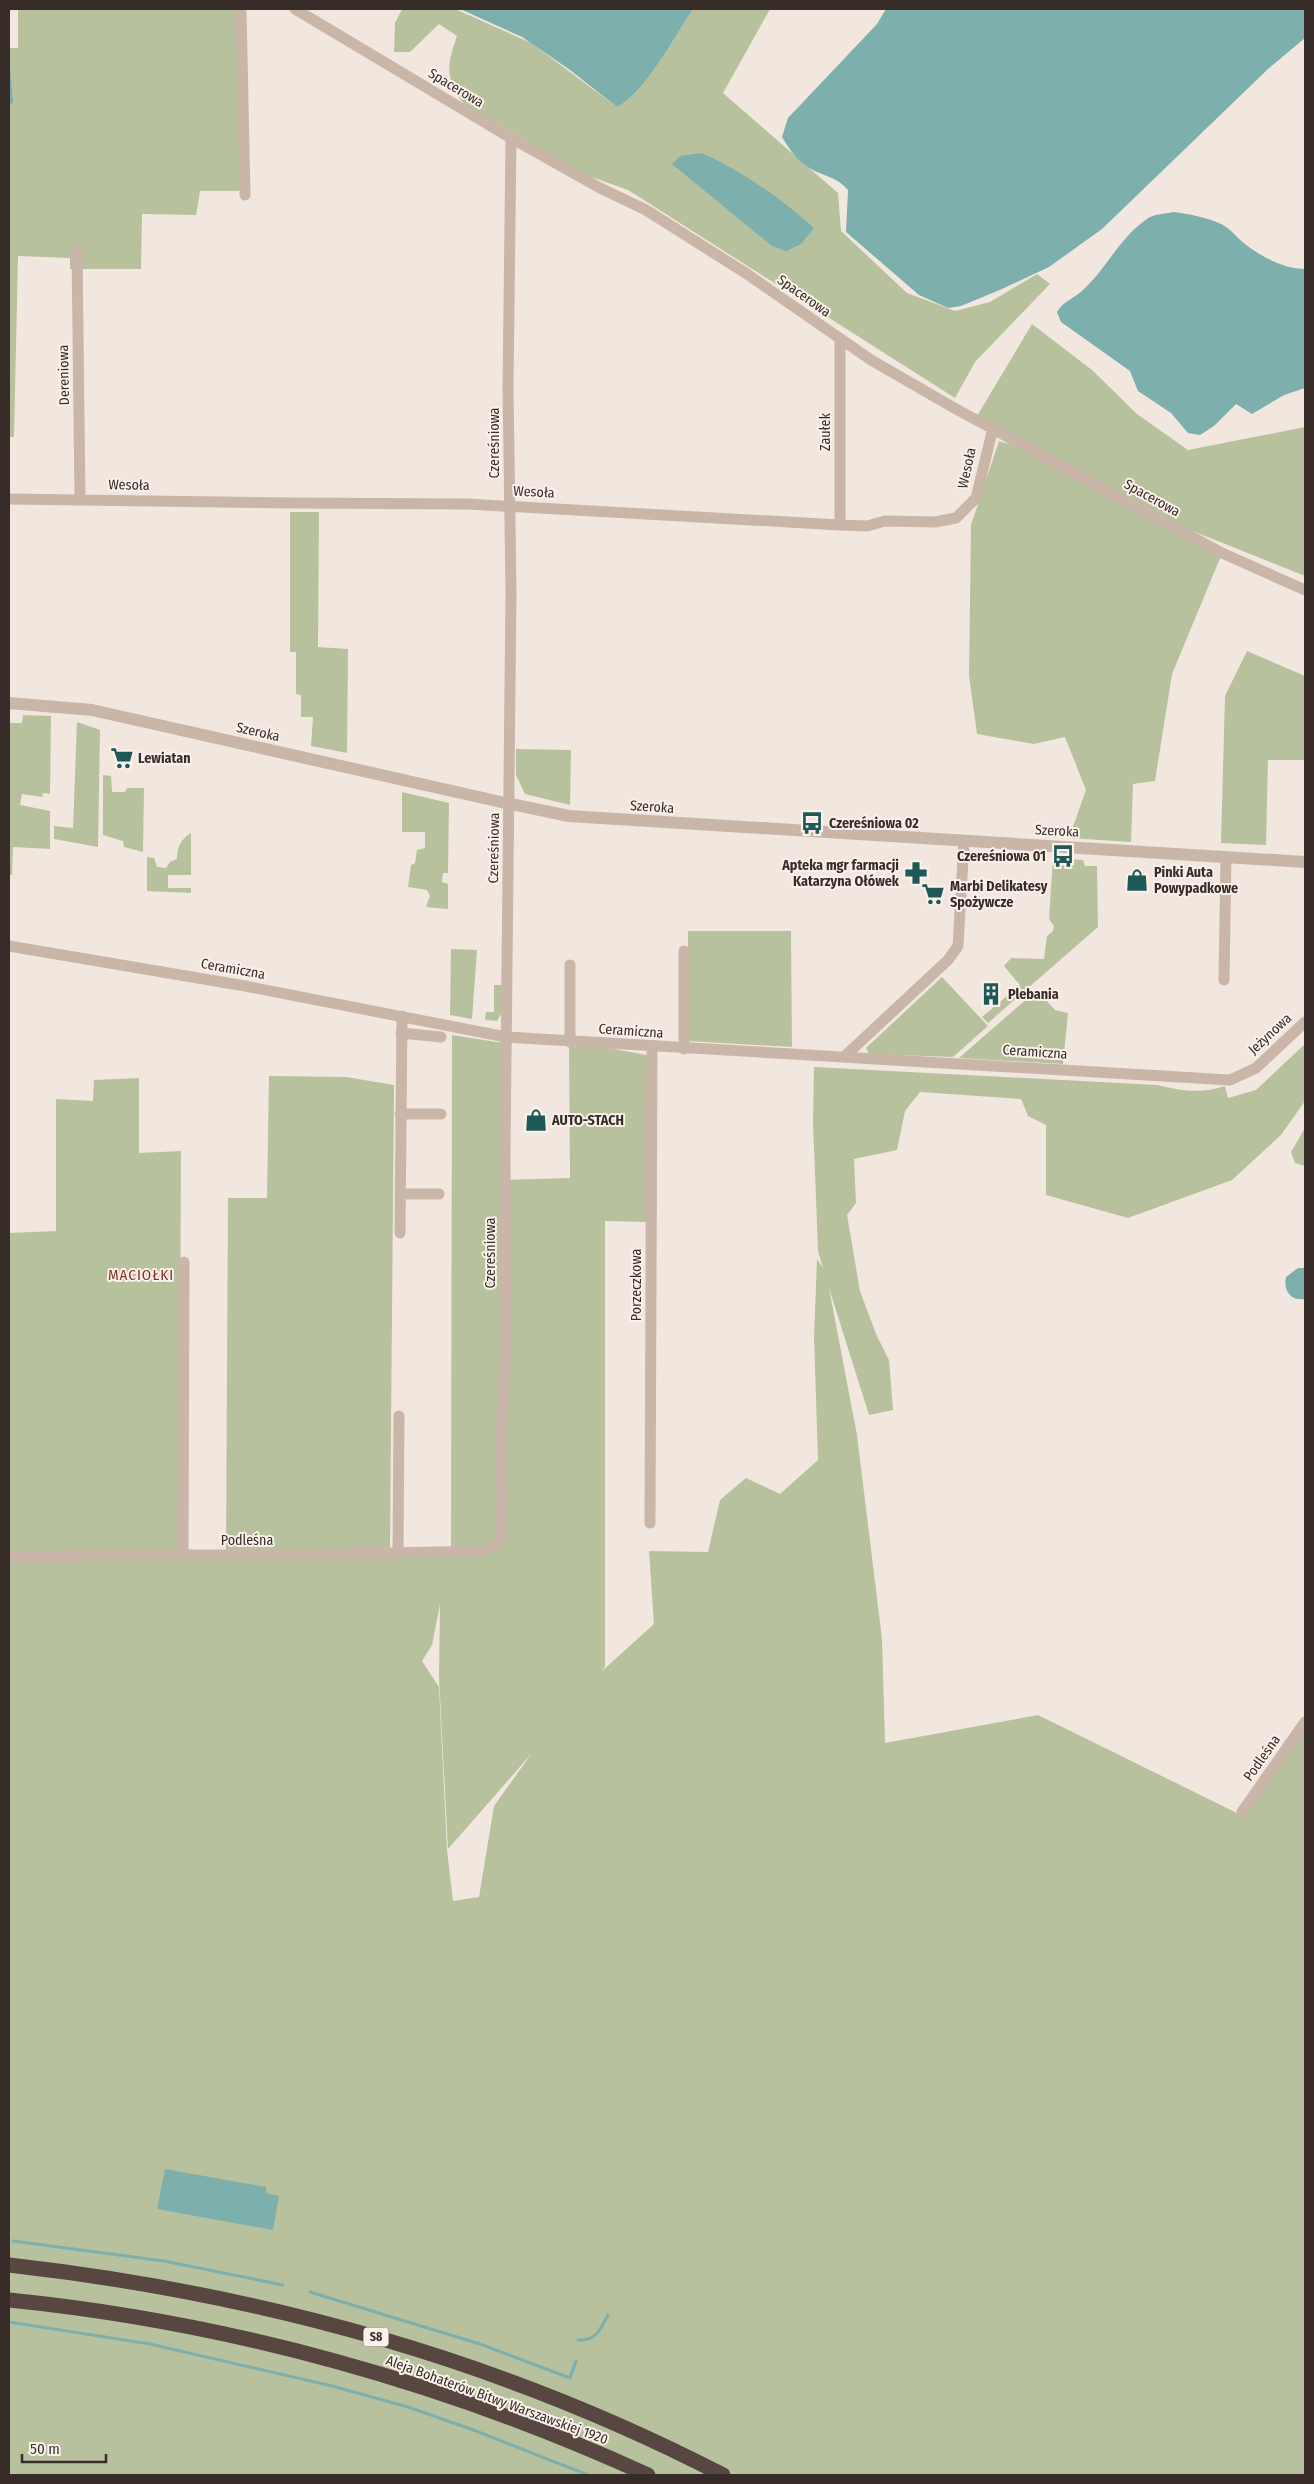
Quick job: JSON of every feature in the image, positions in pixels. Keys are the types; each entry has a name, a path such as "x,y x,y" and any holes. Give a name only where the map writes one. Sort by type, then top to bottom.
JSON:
{"highway":[{"name":"Aleja Bohaterów Bitwy Warszawskiej 1920","path":"9,2265 124,2280 205,2295 347,2328 456,2362 565,2403 723,2475"},
{"name":"Aleja Bohaterów Bitwy Warszawskiej 1920","path":"9,2300 87,2309 177,2325 264,2343 334,2361 409,2383 551,2434 648,2475"}],"street":[{"path":"241,9 245,195"},
{"name":"Spacerowa","path":"295,9 511,138 600,188 646,210 747,274 879,365 1222,552 1305,590"},
{"name":"Czereśniowa","path":"485,1551 500,1540 502,1510 501,1433 506,1347 506,1037 511,592 509,505 511,138"},
{"name":"Dereniowa","path":"77,251 80,499"},
{"name":"Zaułek","path":"840,339 840,525"},
{"name":"Wesoła","path":"9,499 509,505 840,525 867,526 885,521 935,522 956,518 976,498 993,428"},
{"name":"Szeroka","path":"9,703 92,710 510,804 587,817 1305,862"},
{"path":"845,1056 948,960 958,946 964,841"},
{"path":"1224,980 1226,857"},
{"name":"Ceramiczna","path":"9,946 402,1016 506,1037 1230,1080 1256,1068"},
{"path":"684,951 684,1049"},
{"path":"570,965 570,1042"},
{"path":"400,1233 402,1016"},
{"name":"Jeżynowa","path":"1256,1068 1305,1022"},
{"path":"401,1033 441,1037"},
{"name":"Porzeczkowa","path":"650,1523 652,1047"},
{"path":"400,1114 441,1114"},
{"path":"400,1194 439,1194"},
{"path":"183,1555 184,1262"},
{"path":"398,1553 399,1416"},
{"name":"Podleśna","path":"9,1558 82,1555 485,1551"},
{"name":"Podleśna","path":"1242,1812 1305,1722"}],"green space":[{"path":"18,9 238,9 242,191 200,191 196,215 142,214 141,269 70,269 70,258 18,256 14,437 9,437 9,48 18,48"},
{"path":"402,9 455,9 531,43 617,107 628,100 649,77 693,9 770,9 723,93 838,193 841,231 907,293 955,311 990,302 1037,274 1050,284 975,362 955,398 628,190 586,175 465,105 453,88 449,72 451,56 457,36 439,24 410,52 394,52 395,23"},
{"path":"1032,324 1092,370 1137,414 1188,450 1305,427 1305,576 1190,530 977,416"},
{"path":"999,441 1019,447 1221,556 1172,674 1155,781 1133,784 1131,842 1069,838 1086,790 1065,737 1034,744 977,734 969,675 971,525"},
{"path":"290,512 319,512 318,647 348,649 347,753 311,746 313,717 301,717 301,695 296,694 296,652 290,652"},
{"path":"1247,651 1305,676 1305,760 1268,760 1266,845 1221,843 1225,696"},
{"path":"9,714 10,723 22,723 23,715 51,716 50,794 43,793 42,797 22,794 20,805 50,811 50,849 13,847 12,875 9,875"},
{"path":"77,722 100,730 98,847 54,839 54,826 73,828"},
{"path":"516,749 571,750 570,805 525,794 516,775"},
{"path":"103,775 111,776 112,792 125,792 127,788 144,788 143,852 124,847 123,841 103,835"},
{"path":"402,792 449,803 448,873 443,873 442,882 448,884 448,909 426,907 430,896 427,890 408,887 411,865 415,863 417,850 425,848 425,832 402,832"},
{"path":"191,833 191,875 168,875 168,888 191,888 191,893 147,891 147,857 154,858 157,867 166,868 170,862 177,859 180,844"},
{"path":"1053,858 1083,860 1085,866 1097,866 1098,927 988,1023 982,1017 1020,985 1004,966 1011,958 1044,959 1047,936 1053,931 1054,926 1049,919"},
{"path":"688,931 791,931 792,1047 687,1041"},
{"path":"451,949 477,950 472,1019 450,1015"},
{"path":"942,977 988,1026 953,1057 869,1054 866,1048"},
{"path":"494,985 502,985 501,1014 497,1021 485,1020 486,1012 494,1012"},
{"path":"1037,990 1055,1010 1068,1013 1063,1064 959,1058"},
{"path":"452,1035 503,1043 502,1180 570,1178 569,1046 608,1048 647,1055 646,1222 605,1221 605,1666 602,1671 654,1624 649,1551 708,1552 720,1500 746,1478 780,1494 818,1460 814,1337 817,1259 823,1268 818,1251 813,1122 814,1067 1157,1085 1191,1091 1225,1086 1228,1098 1256,1090 1305,1044 1305,1101 1281,1135 1232,1180 1128,1218 1046,1195 1046,1125 1028,1116 1021,1099 920,1092 905,1111 897,1150 854,1159 856,1203 847,1215 860,1291 876,1334 889,1360 893,1410 869,1415 829,1288 857,1435 882,1639 885,1743 1038,1715 1243,1816 1305,1726 1305,2475 9,2475 9,1233 56,1231 56,1099 93,1101 94,1080 139,1078 139,1153 181,1151 179,1552 226,1552 228,1198 267,1198 269,1076 346,1077 394,1085 390,1548 451,1548","holes":["440,1604 439,1678 448,1849 532,1753 494,1806 479,1897 453,1901 447,1850 439,1687 422,1661 432,1645"]},
{"path":"1305,1128 1305,1166 1295,1163 1291,1152"}],"water":[{"path":"460,9 693,9 649,77 628,100 617,107 570,70 522,37"},
{"path":"886,9 1305,9 1305,38 1268,69 1102,229 1049,267 961,306 948,308 919,295 846,232 848,190 835,180 802,163 782,137 788,118 877,24"},
{"path":"9,54 13,102 9,106"},
{"path":"702,153 761,186 814,228 801,244 786,251 772,246 672,164 680,156"},
{"path":"1173,212 1209,219 1221,224 1266,258 1281,265 1305,269 1305,388 1284,395 1252,414 1236,404 1214,426 1200,435 1188,433 1171,413 1138,391 1130,371 1061,322 1057,312 1091,282 1121,243 1138,226 1152,216"},
{"path":"1298,1268 1305,1268 1305,1299 1292,1297 1286,1287 1286,1277"},
{"path":"165,2169 266,2187 266,2193 279,2196 273,2230 157,2209"}],"waterway":[{"path":"13,2241 164,2261 283,2285"},
{"path":"310,2292 480,2344 570,2378 576,2361"},
{"path":"578,2340 594,2336 608,2315"},
{"path":"9,2322 150,2344 332,2386 408,2407 471,2429 588,2475"}],"place":[{"name":"Lewiatan","path":"122,758"},
{"name":"Czereśniowa 02","path":"812,823"},
{"name":"Czereśniowa 01","path":"1063,856"},
{"name":"Apteka mgr farmacji Katarzyna Ołówek","path":"916,873"},
{"name":"Pinki Auta Powypadkowe","path":"1137,880"},
{"name":"Marbi Delikatesy Spożywcze","path":"933,894"},
{"name":"Plebania","path":"991,994"},
{"name":"AUTO-STACH","path":"536,1120"}],"district":[{"name":"MACIOŁKI","path":"141,1275"}]}
